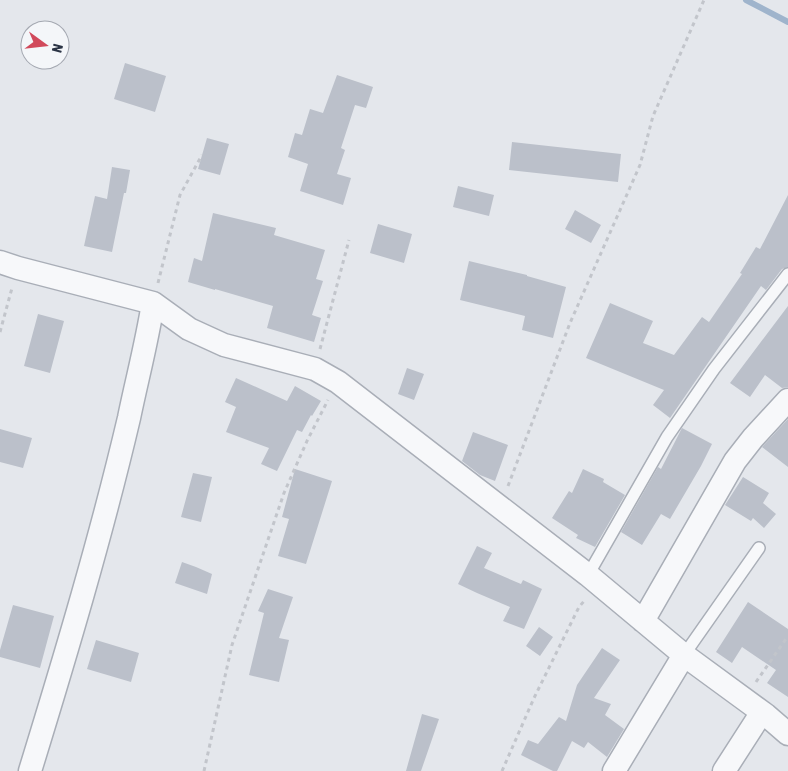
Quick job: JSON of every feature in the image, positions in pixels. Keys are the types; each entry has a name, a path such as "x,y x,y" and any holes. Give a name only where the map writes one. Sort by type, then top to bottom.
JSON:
{"street":[{"path":"9,265 153,303 189,329 224,345 315,369 338,382 593,579 684,655 762,712 788,734"},
{"path":"30,771 81,603 117,466 153,303"},
{"path":"643,621 735,461 788,400"},
{"path":"614,771 684,655"},
{"path":"724,771 762,712"}],"lane":[{"path":"593,579 667,437 714,369 788,274"},
{"path":"684,655 758,548"}],"path":[{"path":"499,507 570,323 640,165 653,116 704,0"},
{"path":"153,303 180,195 202,154"},
{"path":"315,369 349,240"},
{"path":"0,332 9,265"},
{"path":"204,771 232,645 284,492 307,441 338,382"},
{"path":"502,771 534,698 593,579"},
{"path":"744,699 788,636"}],"building":[{"path":"125,63 166,76 155,112 114,99"},
{"path":"337,75 373,87 366,108 355,105 341,148 345,150 337,174 351,178 343,205 300,191 308,164 288,157 295,133 302,135 310,109 323,113"},
{"path":"207,138 229,144 220,175 198,169"},
{"path":"512,142 621,154 618,182 509,170"},
{"path":"112,167 130,170 112,252 84,246 95,196 107,199"},
{"path":"458,186 494,195 489,216 453,207"},
{"path":"788,195 788,267 782,269 766,290 761,286 670,418 653,405 664,390 586,358 610,303 653,321 643,343 674,355 702,317 709,322 742,274 740,273 756,247 760,249"},
{"path":"575,210 601,225 591,243 565,229"},
{"path":"213,213 276,228 274,235 325,250 316,279 323,281 312,315 321,318 314,342 267,328 273,306 188,282 194,258 202,261"},
{"path":"378,224 412,234 404,263 370,253"},
{"path":"469,261 566,287 553,338 522,330 525,316 460,300"},
{"path":"788,306 788,387 782,388 765,375 750,397 730,383"},
{"path":"38,314 64,321 50,373 24,366"},
{"path":"407,368 424,374 414,400 398,394"},
{"path":"236,378 287,401 295,386 321,401 302,432 297,430 277,471 261,464 269,448 226,432 236,407 225,402"},
{"path":"788,419 788,467 762,447"},
{"path":"682,428 712,444 670,519 661,514 642,545 621,532 658,467 661,469"},
{"path":"0,429 32,438 23,468 0,462"},
{"path":"473,432 508,445 495,481 480,475 462,461"},
{"path":"295,469 332,481 306,564 278,556 289,519 282,517"},
{"path":"583,469 604,479 603,482 625,495 595,547 576,538 578,535 552,518 569,491 572,493"},
{"path":"193,473 212,477 201,522 181,517"},
{"path":"743,477 769,493 763,503 776,514 764,528 753,518 751,521 725,505"},
{"path":"477,546 492,553 484,568 521,584 523,580 542,589 524,629 503,621 510,607 458,584"},
{"path":"182,562 212,574 207,594 175,583"},
{"path":"268,589 293,597 279,638 289,640 279,682 249,675 264,613 258,611"},
{"path":"748,602 788,629 788,697 767,683 776,670 742,647 732,663 716,652"},
{"path":"13,605 54,616 40,668 0,657 0,650"},
{"path":"539,627 553,637 540,656 526,646"},
{"path":"96,640 139,653 131,682 87,669"},
{"path":"602,648 620,660 594,698 611,704 605,715 624,729 607,757 588,742 584,748 572,741 557,771 553,771 521,755 528,740 538,744 559,717 566,721 577,685"},
{"path":"422,714 439,719 421,771 406,771"}],"waterway":[{"path":"746,0 788,22"}]}
